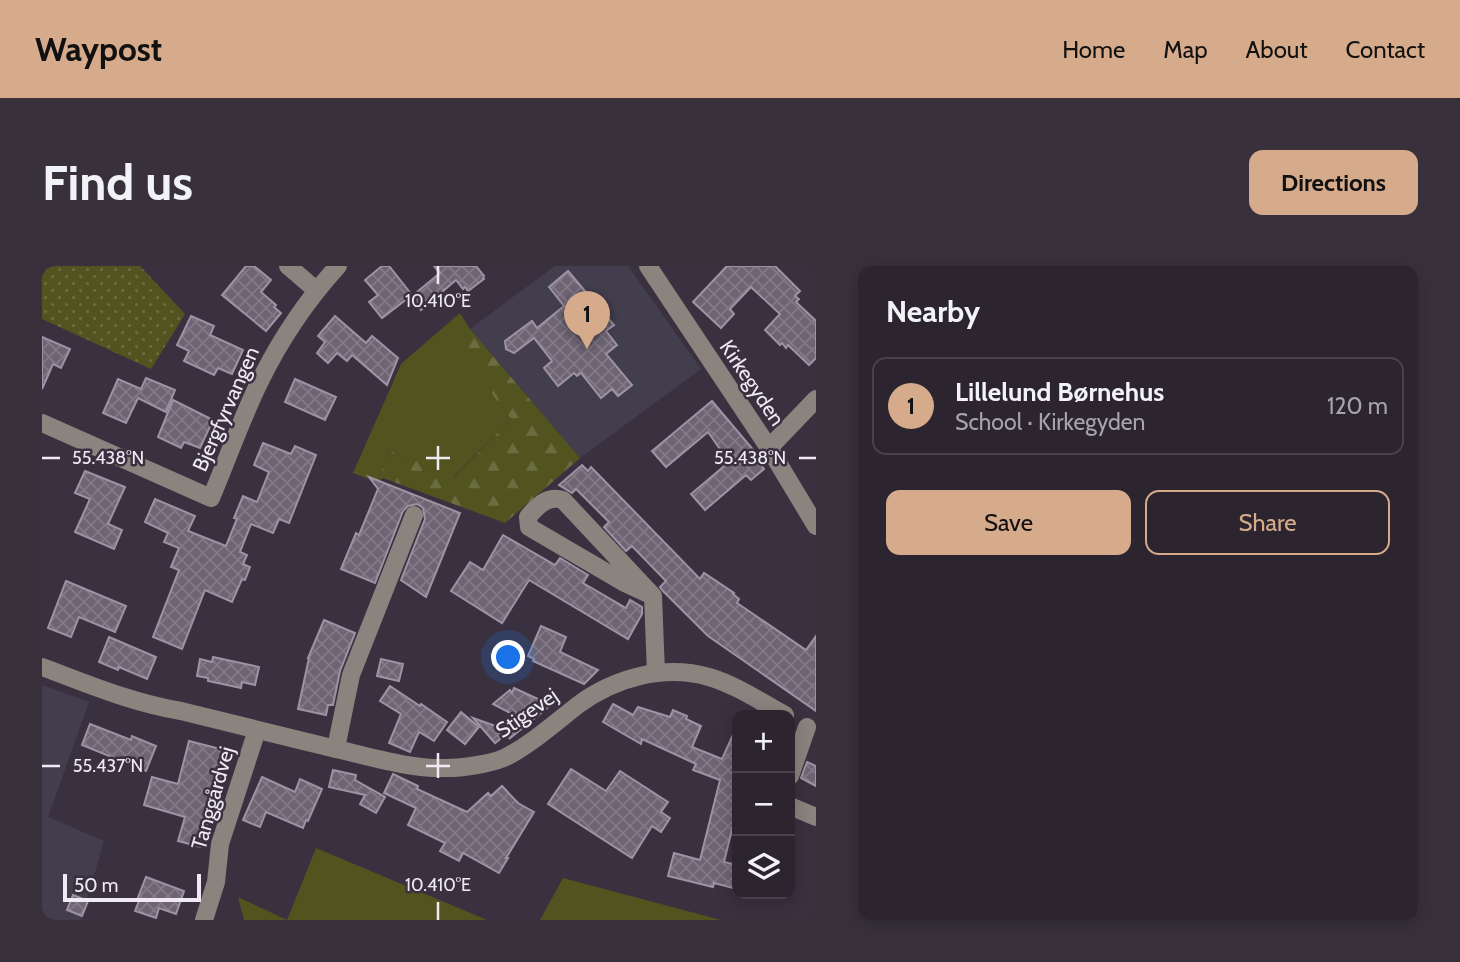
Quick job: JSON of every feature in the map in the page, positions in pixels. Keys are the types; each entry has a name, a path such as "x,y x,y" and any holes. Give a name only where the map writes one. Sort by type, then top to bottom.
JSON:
{"street":[{"path":"288,266 316,290"},
{"name":"Bjergfyrvangen","path":"42,423 211,498 259,383 284,337 316,290 338,266"},
{"name":"Kirkegyden","path":"648,266 769,448 816,526"},
{"path":"769,448 816,398"},
{"path":"653,596 623,582 529,527 528,517 549,499 563,500 653,596 656,673"},
{"path":"336,748 351,675 414,515"},
{"name":"Stigevej","path":"42,667 153,706 416,766 447,768 503,758 540,735 581,703 609,687 656,673 708,677 776,710"},
{"path":"791,773 812,730 795,721"},
{"name":"Tanggårdvej","path":"204,920 216,882 220,844 257,730"},
{"path":"795,808 816,817"}],"shaded area":[{"path":"555,266 628,266 701,369 580,458 470,329"},
{"path":"42,685 89,702 48,817 104,841 81,920 55,920 42,916"}],"green space":[{"path":"42,266 140,266 185,314 151,369 42,319"},
{"path":"460,313 470,329 455,343 511,419 454,476 390,451 377,482 353,473 401,364"},
{"path":"470,329 580,458 505,523 383,478 377,482 390,451 455,476 511,419 454,343"},
{"path":"316,848 487,920 287,920"},
{"path":"563,878 721,920 540,920"},
{"path":"238,897 287,920 244,920"}],"building":[{"path":"246,266 254,266 271,280 261,292 281,313 266,331 222,295"},
{"path":"382,266 389,266 412,295 382,318 369,302 378,295 365,280"},
{"path":"434,266 476,266 484,279 468,291 456,280 421,310 411,297 440,273"},
{"path":"727,266 775,266 800,291 795,296 799,299 796,302 816,321 816,358 809,365 788,345 786,348 782,343 780,345 765,330 780,314 751,287 730,309 734,314 721,328 693,302"},
{"path":"568,271 614,325 606,331 617,345 606,354 632,385 618,396 612,389 601,398 581,373 577,376 574,373 558,386 544,368 552,361 534,338 514,353 506,349 505,341 532,321 537,328 564,306 549,287"},
{"path":"191,316 214,326 210,335 243,350 232,374 218,368 214,375 184,361 189,351 177,345"},
{"path":"335,316 366,343 372,336 398,358 387,385 352,355 347,361 337,353 328,363 317,353 325,342 318,336"},
{"path":"42,337 70,349 61,368 53,364 42,389"},
{"path":"146,378 175,390 166,412 138,398 126,423 103,413 118,379 141,389"},
{"path":"295,379 336,397 325,420 285,402"},
{"path":"173,400 213,420 200,448 184,442 181,448 158,437"},
{"path":"712,401 760,458 758,459 764,469 751,480 746,475 705,510 691,494 729,462 708,432 666,467 652,451"},
{"path":"263,443 291,454 295,446 316,455 289,523 279,519 273,533 251,524 240,552 247,555 243,564 250,567 245,580 242,579 232,602 205,590 182,649 153,637 179,570 171,567 179,548 164,542 168,533 145,522 155,499 195,516 188,531 226,546 243,496 257,502 269,472 254,465"},
{"path":"582,465 588,471 591,467 700,579 704,573 734,593 739,599 737,603 806,650 816,636 816,711 708,636 663,591 660,587 666,581 632,546 626,551 604,527 609,522 576,489 572,493 559,485"},
{"path":"85,471 125,487 108,524 122,530 114,549 75,532 90,499 75,493"},
{"path":"369,477 460,513 426,597 401,580 425,519 423,508 417,504 408,506 403,511 375,583 341,569 378,489"},
{"path":"503,535 555,565 560,558 588,575 583,583 626,608 630,600 642,607 642,614 628,639 529,580 502,623 451,591 470,562 483,570"},
{"path":"66,581 126,606 115,632 79,617 71,637 48,628"},
{"path":"324,620 355,633 340,671 333,705 328,705 326,715 298,709 308,658"},
{"path":"541,626 566,637 560,652 598,670 584,684 533,661 534,659 528,656"},
{"path":"109,637 156,657 147,679 99,662"},
{"path":"213,657 259,667 255,685 242,682 241,688 197,676 200,659 212,662"},
{"path":"381,659 403,664 399,681 377,676"},
{"path":"390,686 447,722 434,741 419,732 410,752 389,743 401,714 380,701"},
{"path":"514,688 551,705 509,739 518,717 493,704 510,690 512,693"},
{"path":"613,704 633,715 638,707 670,717 673,710 701,726 692,747 722,759 732,737 732,829 724,862 732,864 732,888 714,883 713,887 668,876 674,853 700,860 720,780 693,770 696,764 642,739 641,744 603,722"},
{"path":"461,712 479,727 465,744 447,730"},
{"path":"473,718 510,731 495,743"},
{"path":"90,724 131,740 132,736 156,746 146,771 82,745"},
{"path":"189,741 232,752 201,847 178,841 185,817 144,805 152,777 178,784"},
{"path":"807,762 816,766 816,786 801,778"},
{"path":"571,769 606,791 620,771 668,802 661,812 670,818 661,832 652,826 632,858 548,804"},
{"path":"333,770 356,775 355,780 385,797 376,813 360,804 365,795 329,787"},
{"path":"393,774 418,786 417,789 467,812 488,793 491,796 502,786 518,803 534,812 499,873 463,853 459,861 440,851 445,843 408,825 416,808 384,793"},
{"path":"262,777 295,792 300,779 322,789 303,828 266,812 260,827 243,820"},
{"path":"146,877 184,891 176,914 159,908 156,918 135,911"},
{"path":"73,895 88,901 82,916 67,910"}],"place":[{"name":"Lillelund Børnehus","path":"587,349"}]}
